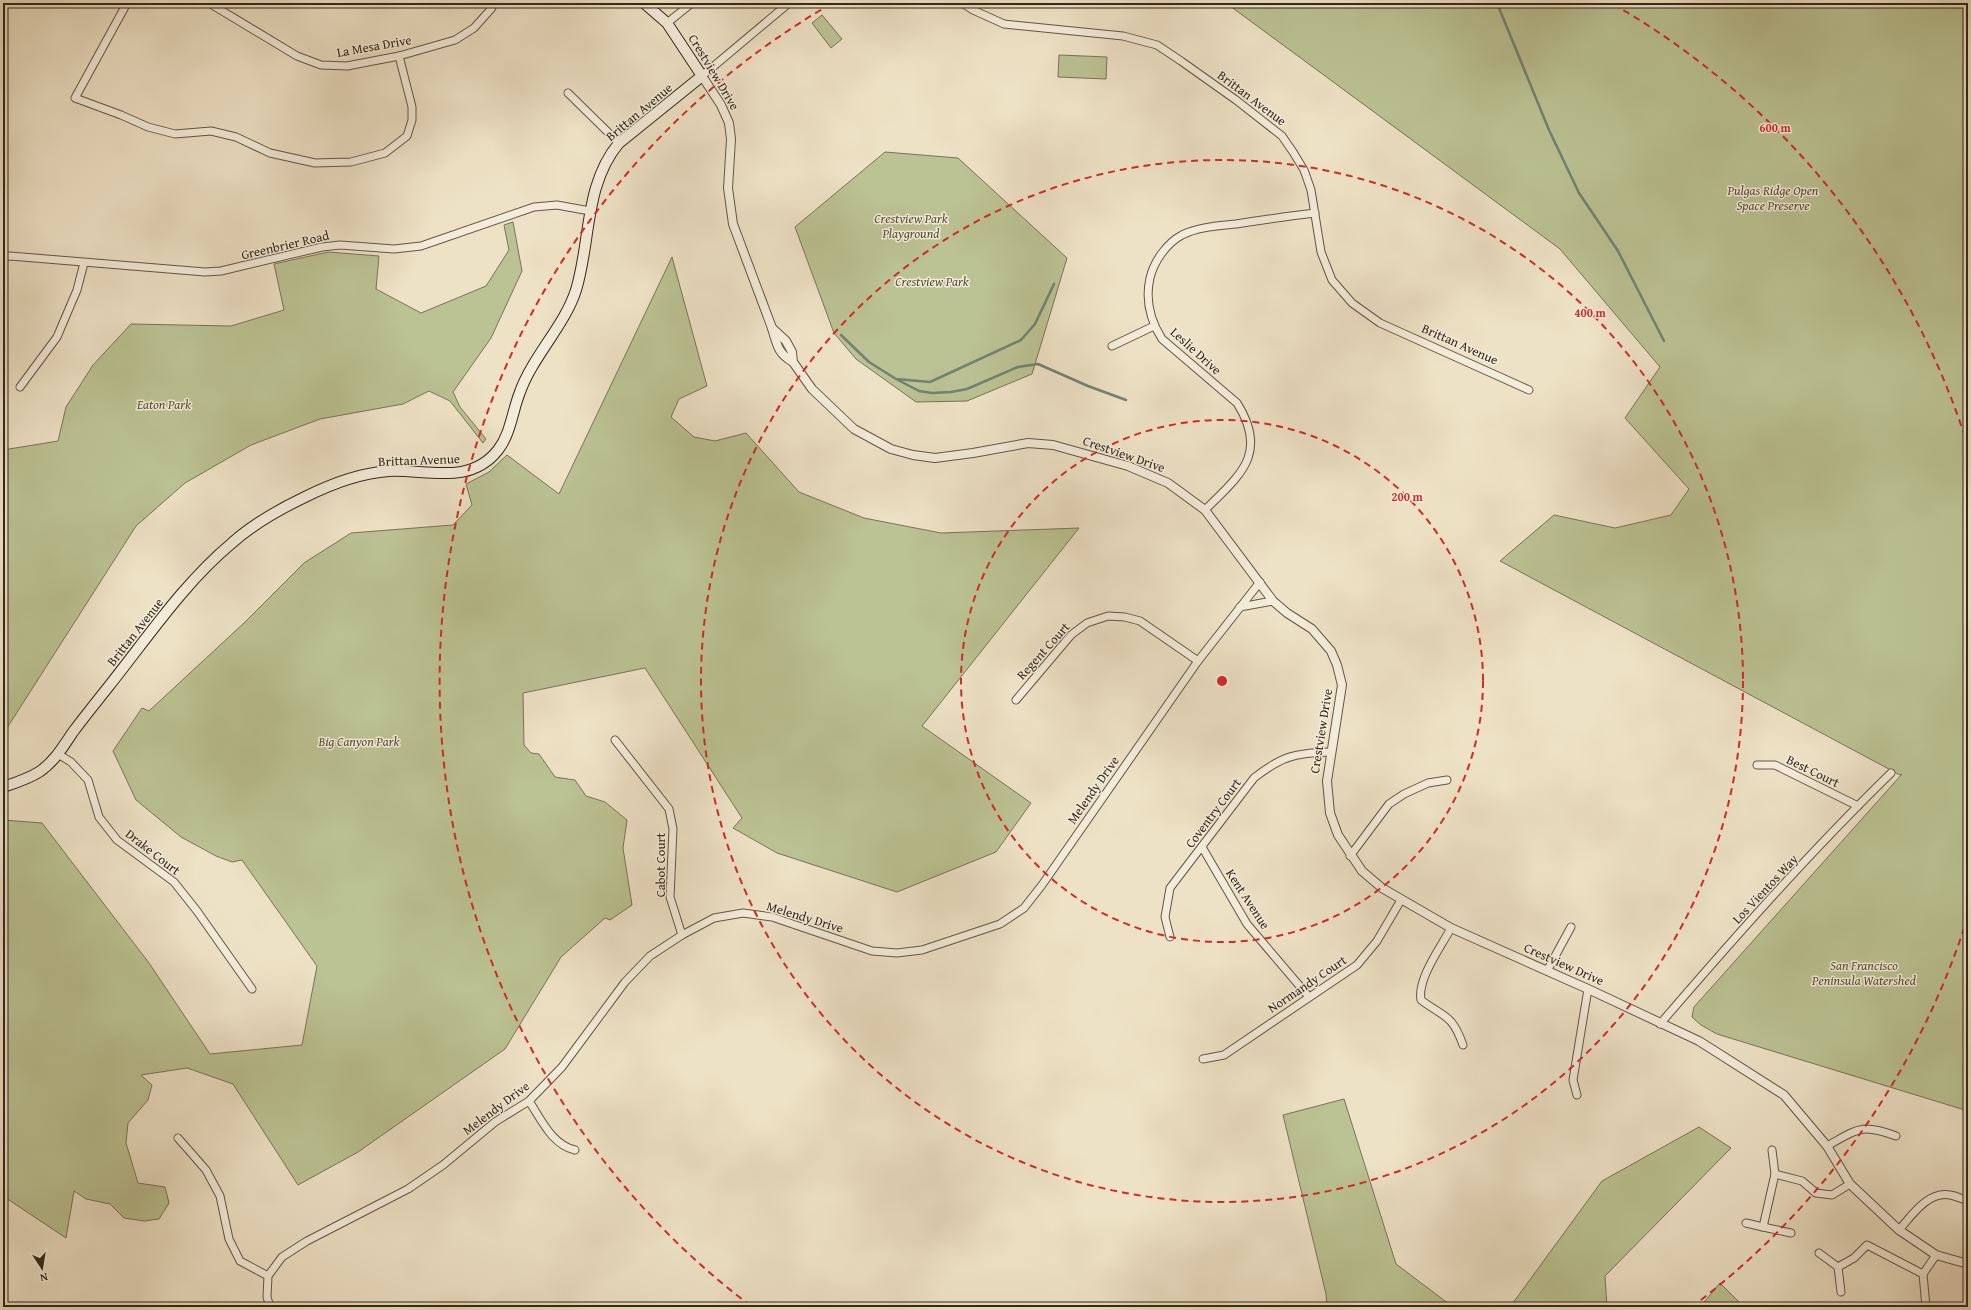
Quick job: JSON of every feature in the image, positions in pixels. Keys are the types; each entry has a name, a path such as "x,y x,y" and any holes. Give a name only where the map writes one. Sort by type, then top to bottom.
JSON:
{"main road":[{"name":"Crestview Drive","path":"644,3 667,23 702,76"},
{"name":"Brittan Avenue","path":"3,787 40,772 58,754 88,713 207,565 228,546 260,522 317,491 355,478 389,471 449,474 463,473 475,468 494,455 508,433 520,392 530,368 575,294 580,275 590,211 596,188 608,156 619,143 702,76"}],"street":[{"path":"128,3 75,98 148,127 175,134 211,131 236,137 270,153 315,163 351,162 385,152 407,136 412,120 412,107 400,56"},
{"name":"La Mesa Drive","path":"209,3 298,56 321,65 347,66 400,56 455,40 474,28 491,9 494,3"},
{"path":"667,23 692,3"},
{"name":"Brittan Avenue","path":"702,76 789,3"},
{"name":"Brittan Avenue","path":"962,3 973,10 1004,24 1123,36 1157,45 1236,100 1282,136 1304,170 1311,190 1321,252 1332,280 1352,303 1380,323 1529,390"},
{"name":"Crestview Drive","path":"702,76 721,105 729,123 731,139 728,188 733,224 772,328 777,346 783,356 793,362 812,389 854,429 891,449 913,455 935,458 1028,443 1053,445 1128,466 1168,483 1205,510 1273,601 1287,613 1312,629 1331,651 1337,665 1342,685 1339,713 1327,781 1330,813 1338,835 1350,856 1362,871 1382,888 1451,928 1588,989 1699,1041 1784,1095 1827,1146 1850,1184 1899,1230 1936,1255 1968,1264"},
{"path":"568,93 619,143"},
{"name":"Greenbrier Road","path":"3,257 10,256 205,272 221,271 322,247 340,245 394,249 421,246 534,207 557,205 590,211"},
{"name":"Leslie Drive","path":"1205,510 1242,471 1248,460 1251,445 1250,430 1245,416 1237,403 1162,339 1154,326 1149,308 1147,289 1152,269 1166,248 1182,235 1205,228 1315,213"},
{"path":"20,387 57,337 77,290 84,263"},
{"path":"1112,346 1154,326"},
{"name":"Melendy Drive","path":"268,1276 282,1257 307,1241 408,1189 443,1165 496,1122 529,1101 562,1068 625,982 650,956 682,935 714,918 744,913 772,917 872,951 897,953 922,950 1000,924 1024,908 1042,885 1198,661 1260,582"},
{"path":"1240,607 1273,601"},
{"name":"Regent Court","path":"1016,700 1071,636 1087,623 1108,616 1125,617 1140,621 1198,661"},
{"name":"Cabot Court","path":"616,740 669,809 673,829 670,898 682,935"},
{"name":"Coventry Court","path":"1170,937 1165,917 1170,888 1254,778 1271,765 1289,756 1302,753 1331,752"},
{"name":"Drake Court","path":"58,754 71,762 88,780 99,818 117,840 174,882 197,911 252,989"},
{"name":"Best Court","path":"1757,765 1775,765 1858,806"},
{"name":"Los Vientos Way","path":"1660,1024 1702,975 1858,806 1891,773"},
{"path":"1350,856 1389,804 1404,794 1428,782 1448,780"},
{"name":"Kent Avenue","path":"1202,847 1247,924 1309,997"},
{"name":"Normandy Court","path":"1203,1059 1224,1055 1356,965 1377,942 1401,900"},
{"path":"1547,971 1571,927"},
{"path":"1451,928 1423,980 1419,992 1421,1000 1450,1019 1457,1028 1463,1045"},
{"path":"1577,1095 1573,1080 1588,989"},
{"path":"529,1101 553,1137 567,1148 575,1150"},
{"path":"1827,1146 1859,1129 1878,1130 1896,1136"},
{"path":"178,1138 206,1170 220,1196 229,1239 240,1261 268,1276 266,1297 270,1307"},
{"path":"1763,1226 1775,1174 1772,1150"},
{"path":"1775,1174 1802,1181 1816,1193 1832,1195 1850,1184"},
{"path":"1899,1230 1924,1202 1938,1195 1950,1195 1968,1201"},
{"path":"1746,1223 1791,1233"},
{"path":"1838,1267 1854,1258 1867,1245 1923,1274"},
{"path":"1819,1253 1838,1267 1841,1292"},
{"path":"1926,1307 1927,1303 1923,1274 1936,1255"}],"green space":[{"name":"Pulgas Ridge Open Space Preserve","path":"1226,3 1968,3 1968,1111 1717,1034 1701,1025 1692,1017 1694,1007 1902,774 1900,775 1500,561 1554,515 1615,528 1671,515 1689,489 1625,418 1660,367 1560,249"},
{"path":"822,15 842,39 831,48 812,23"},
{"path":"1059,55 1107,57 1106,79 1058,77"},
{"name":"Crestview Park","path":"885,152 958,158 1067,258 1032,374 967,401 916,402 856,359 834,333 795,227"},
{"name":"Eaton Park","path":"513,222 522,271 491,338 453,392 460,407 486,439 483,443 450,401 429,391 403,404 320,419 251,445 185,483 136,526 7,728 3,731 3,450 58,441 66,407 93,365 131,324 231,326 284,310 274,264 328,252 379,256 376,289 421,313 486,286 509,250 504,225"},
{"name":"Big Canyon Park","path":"672,257 707,386 679,399 671,417 694,437 715,441 746,433 799,492 864,518 941,533 1079,528 922,726 1031,803 996,852 897,892 777,853 733,828 742,818 645,668 523,693 524,745 531,753 539,754 555,777 575,780 586,796 605,802 627,820 623,848 632,905 610,920 605,918 561,957 505,1049 358,1152 298,1185 233,1084 187,1068 141,1075 152,1085 148,1100 128,1123 126,1143 138,1183 165,1187 169,1203 159,1219 144,1221 124,1218 110,1204 86,1199 74,1191 66,1238 3,1196 3,820 42,823 149,963 210,1054 302,1045 317,966 242,860 232,862 216,856 181,837 136,800 113,751 142,708 149,711 244,623 304,563 351,533 453,525 472,505 466,484 489,472 507,455 559,494"},
{"path":"1344,1099 1396,1264 1453,1307 1327,1307 1326,1294 1283,1115"},
{"path":"1699,1127 1731,1148 1605,1276 1607,1307 1510,1307 1602,1181"},
{"path":"1720,1283 1744,1307 1700,1307"}],"waterway":[{"path":"1497,3 1549,130 1579,193 1618,251 1664,341"},
{"path":"841,335 869,362 896,379 930,382 1021,340 1035,324 1054,284"},
{"path":"898,380 919,391 932,393 951,392 967,389 1018,367 1038,364 1088,386 1126,400"}],"park label":[{"name":"Crestview Park Playground","path":"911,226"},
{"name":"San Francisco Peninsula Watershed","path":"1864,972"}]}
